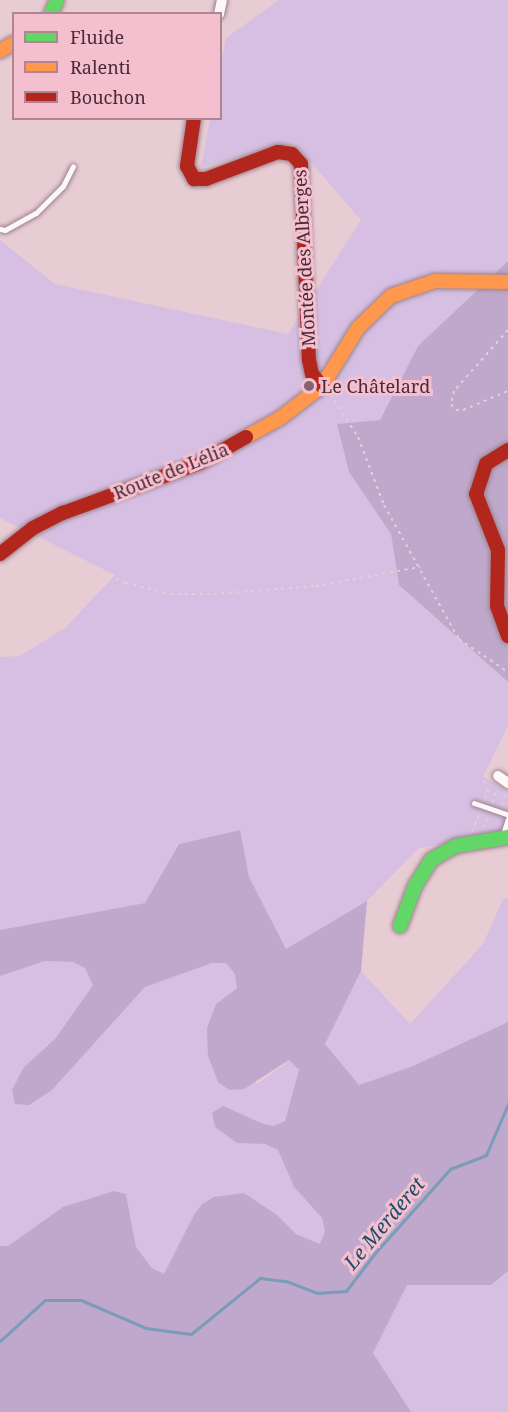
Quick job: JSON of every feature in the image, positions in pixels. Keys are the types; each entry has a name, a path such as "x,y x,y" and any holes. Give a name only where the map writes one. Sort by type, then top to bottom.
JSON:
{"street":[{"name":"Montée des Alberges","path":"194,120 187,166 194,179 206,179 278,152 292,154 301,164 309,360 312,375 322,386"},
{"name":"Route de Lélia","path":"0,554 63,513 200,463 279,419 322,386 358,328 391,296 435,281 508,282"},
{"path":"508,450 486,464 476,494 498,550 497,606 508,636"},
{"path":"498,776 508,783"},
{"path":"400,926 415,886 432,860 455,846 505,837"}],"lane":[{"path":"0,229 5,230 36,213 63,186 73,166"},
{"path":"474,803 508,817 505,837"}],"path":[{"path":"508,330 454,391 451,404 456,410 463,410 508,391"},
{"path":"322,386 358,437 384,505 459,639 508,672"},
{"path":"23,537 126,583 170,594 214,594 316,586 420,567"}],"shaded area":[{"path":"279,0 508,0 508,261 418,346 380,420 338,424 349,472 391,534 399,585 508,682 508,725 483,777 508,791 508,833 419,848 367,901 286,949 249,877 240,830 179,844 145,903 0,930 0,657 20,656 65,628 115,575 0,518 0,240 55,284 288,334 361,220 294,143 201,167 210,120 222,120 222,60 226,38"},
{"path":"508,261 508,682 399,585 391,534 349,472 337,424 380,420 418,346"},
{"path":"240,830 249,877 286,949 367,901 361,971 325,1044 359,1085 413,1066 508,1022 508,1271 491,1285 407,1285 373,1353 411,1412 0,1412 0,1246 8,1246 63,1207 114,1191 126,1194 136,1247 152,1268 164,1274 194,1215 202,1204 214,1197 244,1193 277,1215 296,1234 320,1244 325,1231 322,1218 294,1187 278,1150 265,1144 237,1143 215,1127 212,1113 223,1106 273,1126 285,1121 299,1070 289,1060 244,1089 229,1090 218,1082 208,1056 207,1028 216,1004 237,988 235,974 226,963 212,963 145,987 52,1090 29,1105 15,1104 12,1090 24,1067 55,1039 93,985 85,968 73,962 45,961 0,976 0,930 145,903 179,844"},
{"path":"508,898 508,1022 413,1066 359,1085 325,1044 361,971 410,1024 483,944 503,899"},
{"path":"45,961 73,962 85,968 93,985 55,1039 24,1067 52,1090 145,987 212,963 226,963 236,974 237,988 216,1004 257,1084 290,1060 299,1070 285,1121 273,1126 261,1123 237,1143 265,1144 278,1150 294,1187 322,1218 325,1231 320,1244 296,1234 277,1215 202,1204 164,1275 152,1268 136,1247 126,1194 63,1207 8,1246 0,1246 0,976"},
{"path":"508,1271 508,1412 411,1412 373,1353 407,1285 491,1285"}],"waterway":[{"name":"Le Merderet","path":"0,1341 45,1300 81,1300 146,1328 191,1334 260,1278 286,1281 317,1293 346,1291 375,1253 450,1169 486,1155 508,1104"}],"traffic: fast":[{"path":"52,12 57,0"},
{"path":"400,926 415,886 431,860 455,846 508,837"}],"traffic: slow":[{"path":"0,51 12,44"},
{"path":"246,437 279,419 322,386 358,328 391,296 435,281 508,282"}],"traffic: jam":[{"path":"194,120 187,166 194,179 206,179 278,152 292,154 301,164 309,360 312,374 322,386"},
{"path":"0,554 33,528 63,513 200,463 246,437"},
{"path":"508,450 486,464 476,494 498,550 497,606 508,636"}],"place":[{"name":"Le Châtelard","path":"309,386"}]}
